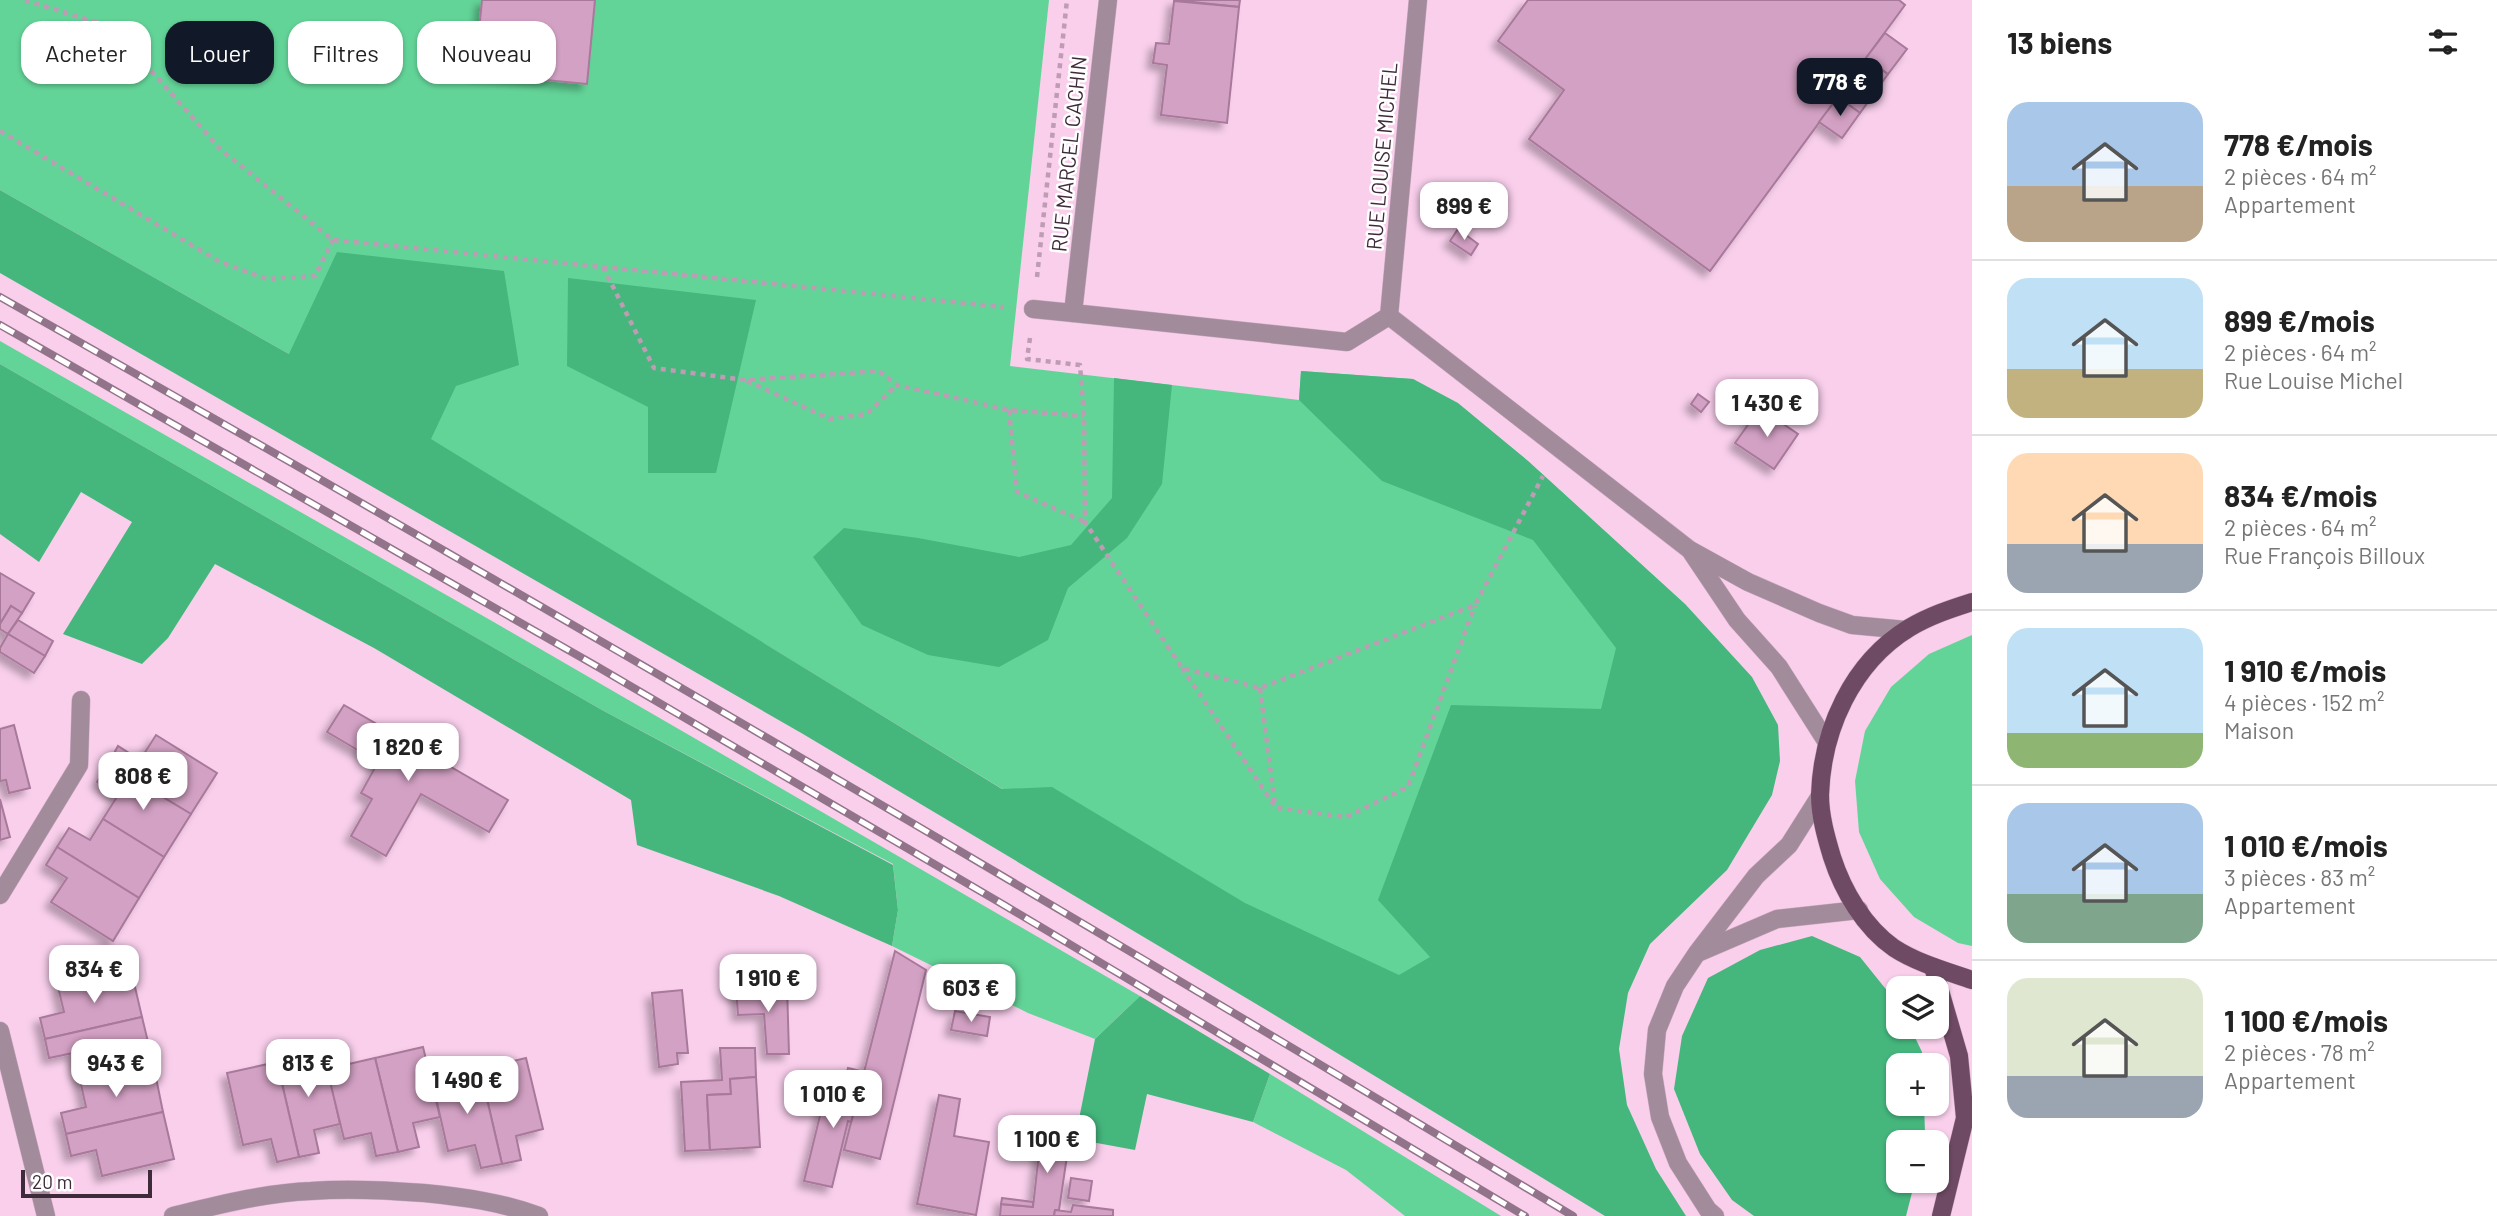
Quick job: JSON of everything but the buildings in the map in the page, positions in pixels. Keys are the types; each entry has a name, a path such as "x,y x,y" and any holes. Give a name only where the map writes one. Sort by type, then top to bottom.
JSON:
{"main road":[{"path":"1972,602 1939,612 1906,630 1871,660 1844,697 1826,741 1820,796 1825,834 1845,891 1870,925 1893,947 1933,967 1972,980"},
{"path":"1933,967 1959,1056 1965,1118 1941,1216"}],"street":[{"name":"RUE MARCEL CACHIN","path":"1073,313 1108,0"},
{"name":"RUE LOUISE MICHEL","path":"1389,316 1418,0"},
{"path":"1033,309 1347,342 1389,316 1690,550 1748,582 1819,613 1852,625 1906,630"},
{"path":"1690,550 1737,620 1779,667 1826,741"},
{"path":"0,895 79,765 81,700"},
{"path":"1715,1216 1708,1210 1678,1163 1660,1117 1653,1074 1657,1030 1675,986 1696,953 1756,876 1788,845 1820,796"},
{"path":"1696,953 1777,919 1859,910"},
{"path":"0,1031 46,1216"},
{"path":"173,1216 244,1200 309,1191 384,1190 467,1197 513,1206 539,1216"}],"path":[{"path":"25,0 114,29 220,149 333,240 1033,309"},
{"path":"1067,0 1027,359 1080,365 1084,415 1084,522"},
{"path":"0,131 220,262 267,279 315,276 333,240"},
{"path":"603,267 654,369 745,380 879,371 897,385 1009,410 1084,415"},
{"path":"745,380 830,419 867,414 897,385"},
{"path":"1009,410 1017,492 1084,522 1276,808 1346,817 1408,788 1475,605 1558,449"},
{"path":"1182,668 1260,688 1475,605"},
{"path":"1260,688 1276,808"}],"green space":[{"path":"0,0 1049,0 1010,366 1299,400 1301,371 1413,379 1458,404 1528,461 1686,605 1516,1102 289,354 0,190"},
{"path":"0,190 289,354 337,252 504,271 519,365 456,386 431,439 1002,789 1052,787 1245,903 1399,975 1430,957 1378,900 1451,705 1601,709 1616,648 1533,540 1382,481 1299,400 1301,371 1413,379 1458,403 1528,461 1686,605 1752,677 1778,725 1780,761 1772,795 1727,870 1650,944 1628,993 1619,1049 1627,1105 1656,1169 1686,1216 1605,1216 1268,1011 803,734 0,273"},
{"path":"568,278 756,300 716,473 648,473 648,407 567,366"},
{"path":"0,341 492,621 1140,996 1095,1039 1028,1013 892,946 898,910 893,864 602,710 0,364"},
{"path":"0,364 602,710 893,865 898,910 892,946 779,896 637,845 631,800 374,648 215,564 168,638 142,664 63,634 132,522 81,492 39,562 0,534"},
{"path":"1114,378 1172,385 1162,484 1127,538 1068,588 1048,640 999,667 928,655 862,625 813,557 844,528 918,538 1019,557 1071,545 1112,498"},
{"path":"1972,635 1972,946 1958,943 1914,917 1880,879 1859,832 1855,781 1865,731 1891,687 1929,654"},
{"path":"1812,936 1860,957 1886,989 1886,1039 1916,1039 1922,1053 1886,1053 1886,1116 1924,1116 1925,1130 1886,1130 1886,1193 1912,1193 1906,1216 1754,1216 1732,1200 1700,1154 1674,1089 1682,1036 1708,978 1760,950"},
{"path":"1140,996 1270,1074 1253,1122 1147,1094 1135,1150 1075,1139 1095,1039"},
{"path":"1270,1074 1501,1216 1405,1216 1346,1170 1253,1122"}],"railway":[{"path":"0,297 790,751 1573,1216"},
{"path":"0,325 598,667 1004,905 1525,1216"}]}
